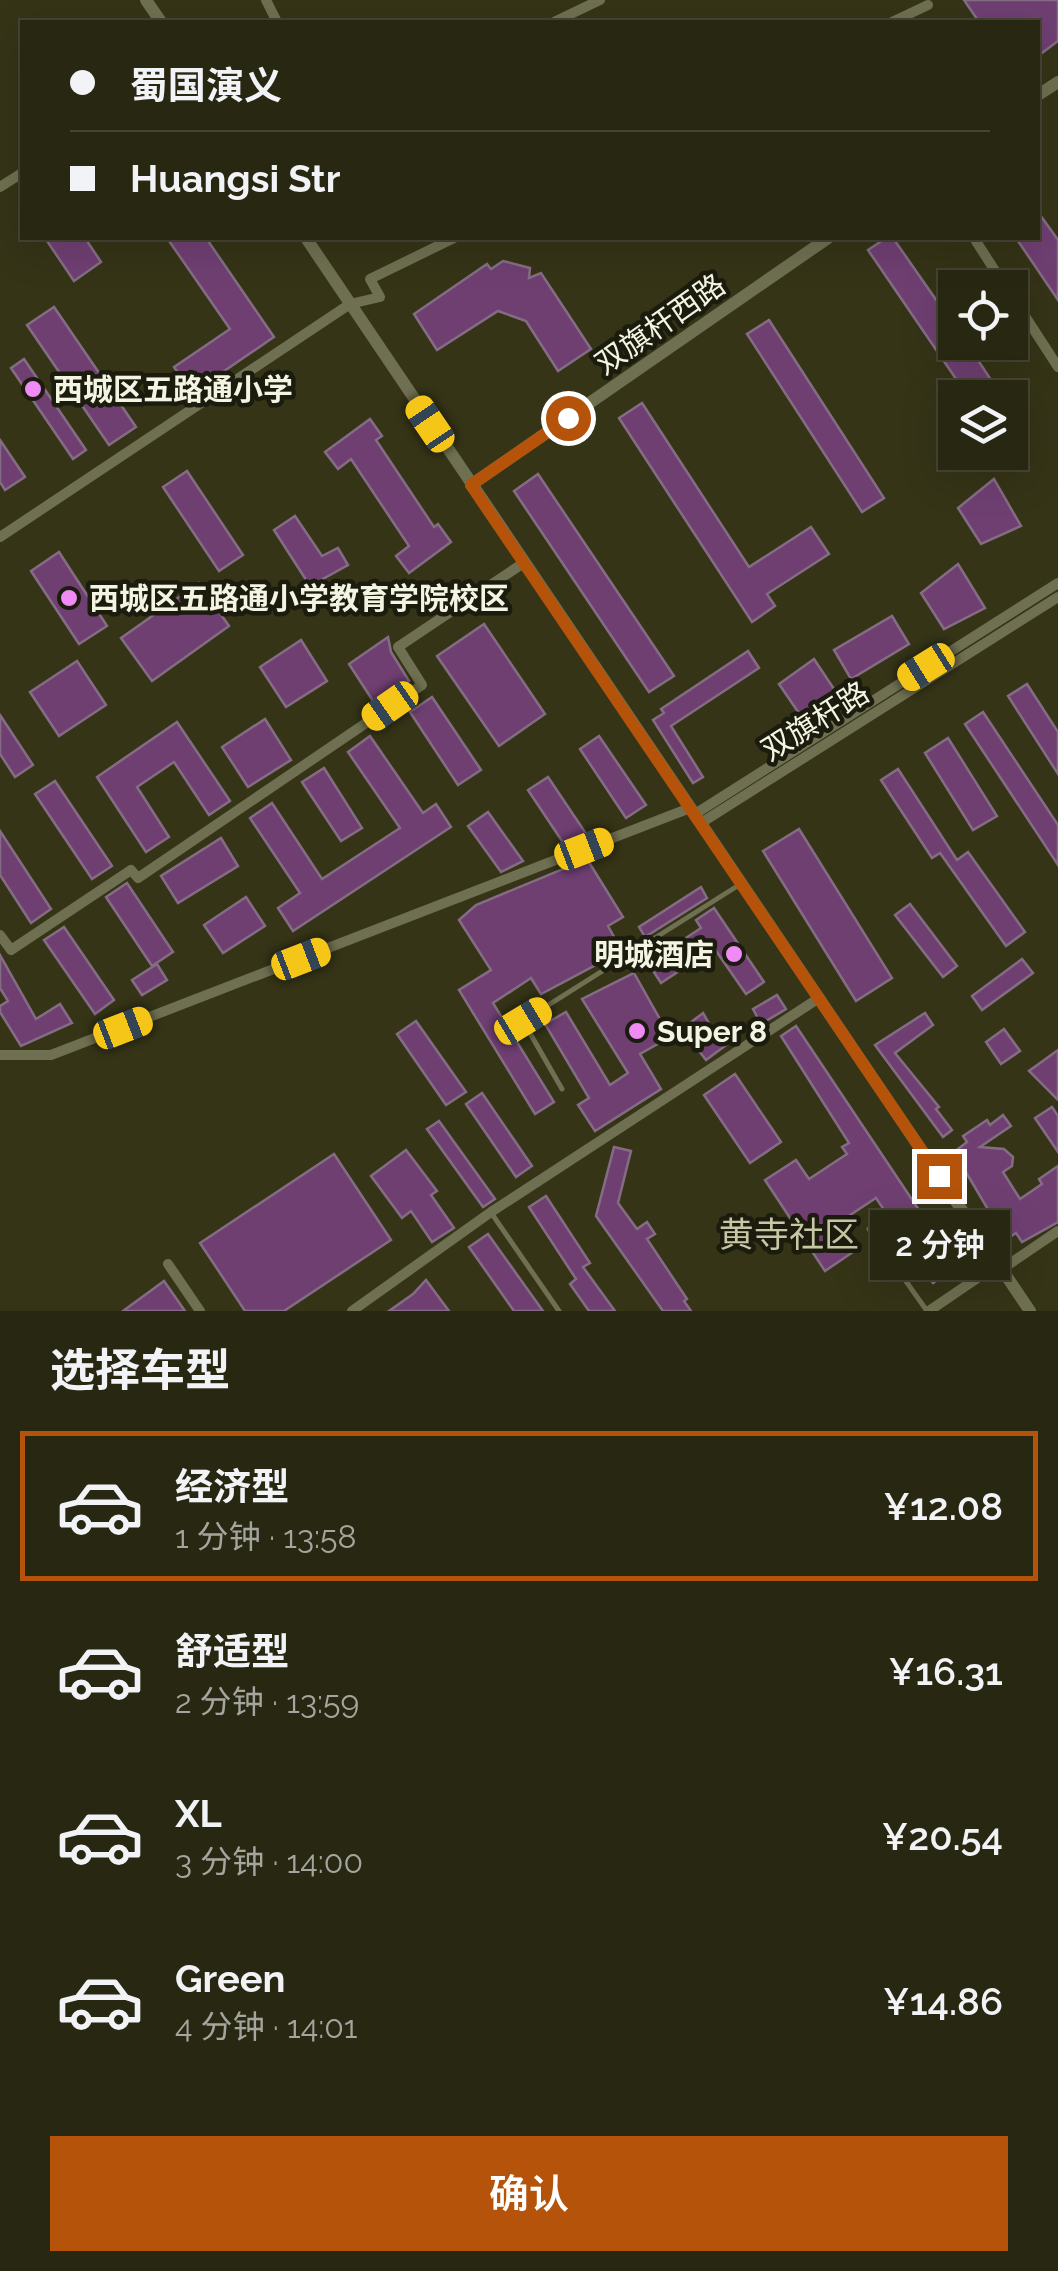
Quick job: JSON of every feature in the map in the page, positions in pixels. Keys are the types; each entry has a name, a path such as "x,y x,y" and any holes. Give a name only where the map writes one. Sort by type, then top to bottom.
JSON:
{"street":[{"path":"558,20 600,0"},
{"path":"896,20 928,5"},
{"path":"307,240 522,564 1030,1311"},
{"path":"0,537 350,304 380,297 370,279 450,240"},
{"name":"双旗杆西路","path":"471,485 825,240"},
{"path":"975,240 995,270"},
{"path":"1028,320 1058,366"},
{"path":"0,935 11,950 131,870 138,878 422,684 398,648 522,564"},
{"path":"0,1055 52,1055 695,815 1058,583"},
{"name":"双旗杆路","path":"695,815 1058,598"},
{"path":"352,1311 491,1212 819,998"},
{"path":"928,1311 1058,1231"},
{"path":"168,1264 200,1311"}],"lane":[{"path":"562,1089 523,1021 635,955 742,884"},
{"path":"491,1212 559,1311"},
{"path":"869,1228 928,1311"}],"building":[{"path":"964,0 1058,0 1058,41 1040,54 1040,20 978,20"},
{"path":"1040,215 1058,240 1058,300 1017,240 1040,240"},
{"path":"46,240 86,240 101,262 74,281"},
{"path":"168,240 207,240 274,337 192,393 174,367 230,329"},
{"path":"883,240 894,240 938,303 938,353 868,250"},
{"path":"503,261 530,268 529,278 541,273 591,349 558,371 526,321 498,311 437,350 414,314 487,264 491,269"},
{"path":"54,307 136,427 109,445 27,325"},
{"path":"769,320 884,498 862,512 747,334"},
{"path":"24,359 86,450 73,459 11,368"},
{"path":"943,360 978,360 991,380 957,380"},
{"path":"642,403 749,567 811,527 829,554 767,594 775,606 752,622 619,418"},
{"path":"370,419 382,436 376,440 434,527 438,524 451,542 409,573 396,556 409,546 351,459 338,469 325,452"},
{"path":"0,440 25,477 5,490 0,482"},
{"path":"187,471 243,555 219,571 163,487"},
{"path":"538,474 674,676 649,692 514,491"},
{"path":"994,479 1021,526 981,544 958,508"},
{"path":"295,516 322,556 338,548 348,565 310,586 274,530"},
{"name":"西城区五路通小学教育学院校区","path":"59,552 107,626 79,644 31,571"},
{"path":"958,564 985,608 944,629 921,593"},
{"path":"199,583 229,626 152,681 121,638"},
{"path":"892,616 909,644 851,679 834,650"},
{"path":"484,624 545,714 499,746 437,656"},
{"path":"388,637 391,652 409,681 375,704 349,664"},
{"path":"301,640 327,681 286,707 260,667"},
{"path":"748,651 759,668 671,726 703,777 693,783 653,720 664,713 661,709"},
{"path":"814,659 842,701 805,722 779,684"},
{"path":"77,661 106,705 59,736 30,692"},
{"path":"1027,684 1058,732 1058,774 1008,696"},
{"path":"432,697 481,770 458,785 410,712"},
{"path":"983,712 1058,825 1058,865 965,724"},
{"path":"0,715 33,765 15,777 0,754"},
{"path":"265,719 291,760 248,787 222,747"},
{"path":"177,722 230,801 209,815 174,762 137,787 169,837 146,852 97,777"},
{"path":"370,736 423,813 436,804 451,827 293,931 278,908 300,893 250,818 272,803 322,879 400,828 348,752"},
{"path":"599,736 646,805 626,818 580,749"},
{"path":"948,738 997,816 973,830 925,753"},
{"path":"324,768 362,828 341,841 302,782"},
{"path":"898,769 957,860 968,852 1025,932 1006,946 940,853 932,858 881,780"},
{"path":"548,777 587,835 566,847 528,790"},
{"path":"55,781 112,866 92,879 35,794"},
{"path":"488,812 523,861 501,872 468,826"},
{"path":"799,829 892,978 856,1001 763,851"},
{"path":"0,831 51,909 31,923 0,875"},
{"path":"221,838 238,866 178,903 161,876"},
{"path":"587,859 623,917 608,926 622,951 541,994 531,978 493,1003 554,1102 535,1114 459,990 491,970 459,920 476,905"},
{"path":"127,883 173,952 152,966 106,897"},
{"path":"701,887 707,898 645,937 639,927"},
{"path":"246,897 265,926 223,953 204,925"},
{"path":"910,904 957,966 943,977 895,915"},
{"path":"714,908 764,982 746,994 714,948 661,983 648,963 701,928 696,920"},
{"path":"64,927 114,1000 95,1014 44,940"},
{"path":"0,955 36,1019 60,1004 72,1023 21,1046 0,1012 0,1006 8,1001 0,988"},
{"path":"1022,959 1033,973 982,1010 972,996"},
{"path":"157,964 167,980 142,995 132,980"},
{"path":"634,973 670,1037 640,1054 661,1089 595,1131 578,1105 589,1098 545,1024 566,1012 610,1085 628,1073 582,999"},
{"path":"777,995 786,1009 761,1024 753,1009"},
{"path":"703,1013 714,1032 723,1027 733,1040 706,1060 682,1029"},
{"path":"925,1013 933,1025 895,1053 939,1107 936,1109 952,1130 943,1137 875,1045"},
{"path":"416,1021 466,1092 446,1105 397,1034"},
{"path":"796,1026 957,1267 933,1283 876,1198 838,1223 856,1250 825,1271 765,1180 796,1160 809,1179 847,1154 842,1147 849,1143 781,1036"},
{"path":"1004,1029 1020,1051 1001,1064 986,1042"},
{"path":"1058,1050 1058,1100 1029,1071"},
{"path":"735,1074 781,1142 750,1163 704,1095"},
{"path":"482,1093 532,1166 516,1177 466,1104"},
{"path":"1052,1107 1058,1116 1058,1152 1035,1118"},
{"path":"1003,1115 1011,1126 980,1147 1004,1149 1013,1157 1012,1166 1003,1172 1020,1199 1042,1184 1039,1179 1058,1166 1058,1222 1022,1242 1016,1233 1010,1237 996,1223 954,1152 967,1142 963,1136 987,1120 990,1125"},
{"path":"439,1121 495,1199 483,1207 427,1129"},
{"path":"614,1147 631,1151 618,1203 637,1229 647,1222 655,1234 647,1239 691,1311 663,1311 596,1216"},
{"path":"406,1150 437,1191 431,1195 454,1228 432,1242 411,1211 402,1218 371,1176"},
{"path":"334,1154 391,1240 284,1311 245,1311 200,1243"},
{"path":"546,1196 590,1263 583,1267 615,1311 589,1311 570,1284 576,1279 529,1207"},
{"path":"488,1234 543,1311 514,1311 469,1247"},
{"path":"426,1280 449,1311 389,1311 413,1294"},
{"path":"164,1281 185,1311 123,1311"}],"place":[{"name":"西城区五路通小学","path":"33,389"},
{"name":"西城区五路通小学教育学院校区","path":"69,598"},
{"name":"明城酒店","path":"734,954"},
{"name":"Super 8","path":"637,1031"}],"district":[{"name":"黄寺社区","path":"789,1234"}],"route":[{"path":"568,418 471,485 939,1176"}]}
